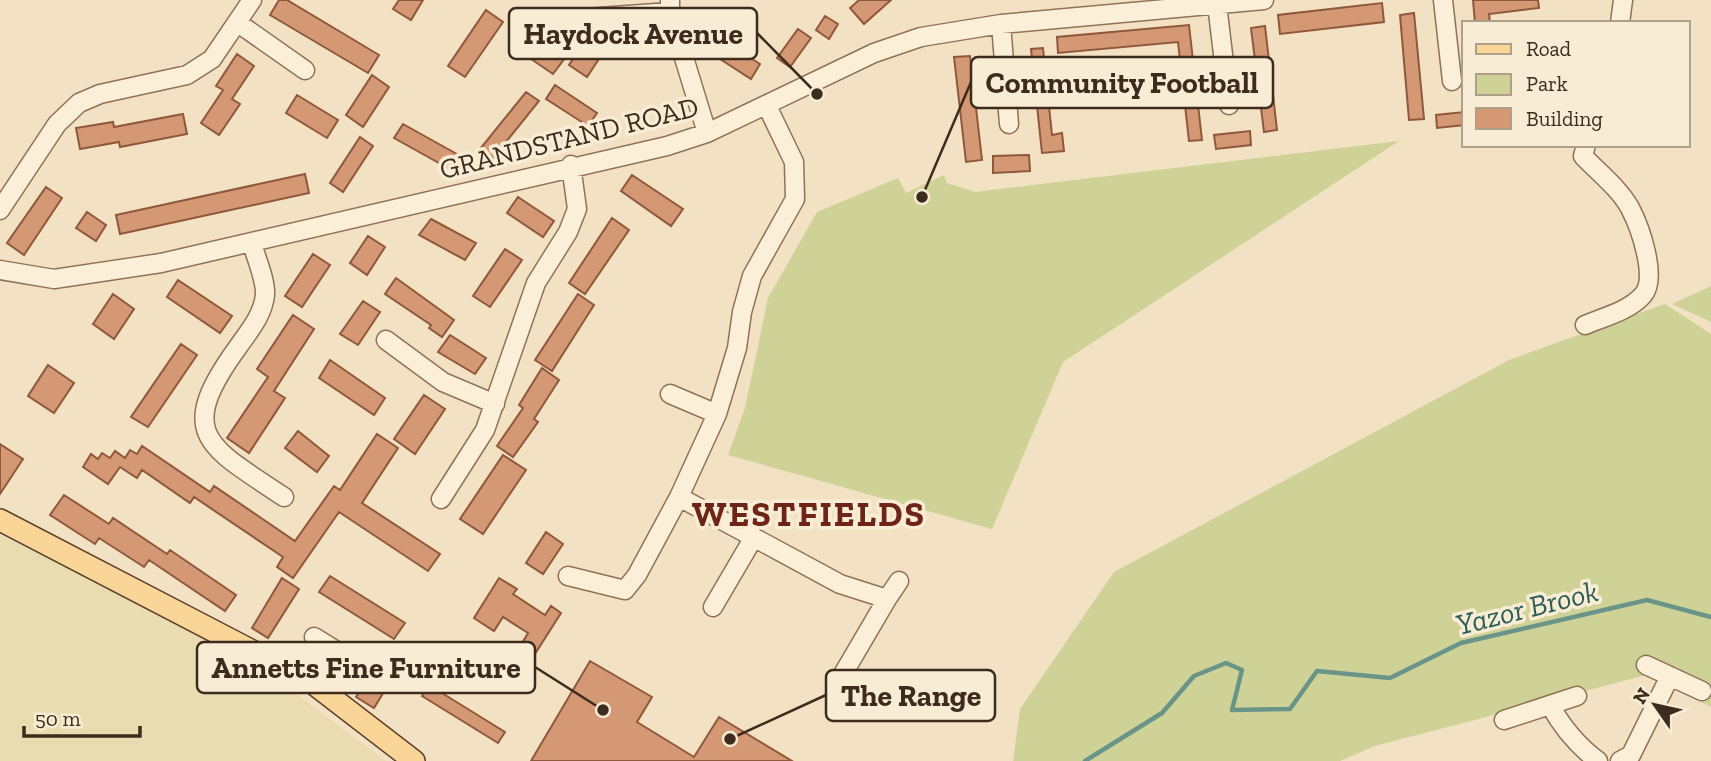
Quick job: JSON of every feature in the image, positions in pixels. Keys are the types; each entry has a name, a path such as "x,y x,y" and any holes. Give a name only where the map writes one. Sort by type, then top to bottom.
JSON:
{"main road":[{"path":"0,520 310,681 414,761"}],"street":[{"path":"0,209 7,184 57,124 79,103 100,94 187,75 212,60 252,0"},
{"path":"1055,0 1060,18"},
{"name":"GRANDSTAND ROAD","path":"0,270 54,279 161,262 667,146 707,133 874,53 905,41 957,29 1254,0"},
{"path":"1443,0 1452,81"},
{"path":"1620,21 1623,0"},
{"path":"1217,4 1229,104"},
{"path":"543,21 670,6 707,133"},
{"path":"238,23 305,70"},
{"path":"1000,24 1009,124"},
{"path":"568,576 625,590 637,575 679,497 717,414 737,348 742,312 752,276 795,199 794,162 767,106"},
{"path":"1585,147 1583,156 1630,208 1648,261 1650,281 1645,294 1633,304 1586,325"},
{"path":"441,499 485,430 536,283 568,232 577,209 571,166"},
{"path":"252,243 265,294 257,321 216,377 203,411 205,435 227,459 284,497"},
{"path":"386,340 443,382 495,404"},
{"path":"670,394 717,414"},
{"path":"679,497 840,584 887,599"},
{"path":"713,607 754,537"},
{"path":"843,674 899,581"},
{"path":"314,637 351,660"},
{"path":"310,681 332,648"},
{"path":"1646,665 1702,691"},
{"path":"1620,761 1631,755 1670,676"},
{"path":"1504,720 1577,696"},
{"path":"1550,705 1583,750 1598,761"}],"shaded area":[{"path":"0,535 110,588 268,673 386,761 0,761"}],"green space":[{"path":"1399,141 1063,362 992,529 728,455 745,408 768,298 817,212 898,178 906,193 944,175 947,183 975,192"},
{"path":"1711,286 1711,322 1672,304"},
{"path":"1665,304 1711,334 1711,707 1646,675 1375,746 1340,761 1013,761 1020,709 1114,572 1509,360"}],"building":[{"path":"279,0 287,0 379,55 368,73 270,15"},
{"path":"399,0 423,0 411,20 393,9"},
{"path":"859,0 891,0 864,24 850,8"},
{"path":"1473,0 1538,0 1539,8 1489,14 1490,21 1475,21"},
{"path":"1382,3 1384,22 1280,34 1278,15"},
{"path":"486,10 503,22 465,77 448,66"},
{"path":"1414,13 1424,119 1409,120 1400,15"},
{"path":"825,16 838,24 829,39 816,30"},
{"path":"1189,25 1202,140 1189,141 1178,42 1058,53 1057,37"},
{"path":"1265,26 1277,130 1264,132 1251,28"},
{"path":"798,29 811,38 790,67 777,58"},
{"path":"707,30 760,64 751,79 697,44"},
{"path":"527,32 565,58 553,74 515,48"},
{"path":"590,33 608,45 587,77 569,65"},
{"path":"1043,48 1052,135 1062,133 1064,151 1042,153 1031,49"},
{"path":"237,54 254,66 232,99 240,104 219,135 201,123 223,90 216,86"},
{"path":"970,56 982,160 966,162 954,57"},
{"path":"372,75 389,87 363,127 346,115"},
{"path":"555,85 597,113 588,126 546,99"},
{"path":"526,92 539,101 493,158 480,149"},
{"path":"297,95 338,120 327,138 286,113"},
{"path":"1462,112 1462,125 1437,128 1436,115"},
{"path":"183,114 187,134 120,147 119,142 80,149 76,128 113,122 114,127"},
{"path":"403,124 464,158 455,172 394,138"},
{"path":"1250,131 1251,145 1216,149 1214,135"},
{"path":"360,137 373,146 343,192 330,183"},
{"path":"1029,155 1030,171 993,173 993,156"},
{"path":"305,174 309,193 120,234 116,215"},
{"path":"632,175 683,209 671,226 621,191"},
{"path":"46,187 62,198 24,255 7,243"},
{"path":"518,197 554,221 543,237 507,213"},
{"path":"87,212 106,225 96,241 76,228"},
{"path":"612,218 629,230 585,294 569,283"},
{"path":"431,219 476,243 465,260 419,235"},
{"path":"368,236 385,247 367,275 350,263"},
{"path":"505,249 522,260 490,307 473,296"},
{"path":"313,254 330,265 302,307 285,296"},
{"path":"396,278 454,320 442,337 429,328 431,325 385,294"},
{"path":"178,280 232,316 220,333 167,297"},
{"path":"113,294 134,309 114,339 93,324"},
{"path":"578,294 594,305 552,371 535,360"},
{"path":"363,301 380,312 358,345 340,334"},
{"path":"293,315 314,329 274,391 285,398 249,453 227,438 268,377 257,369"},
{"path":"450,335 486,358 475,374 438,352"},
{"path":"181,344 197,355 148,427 131,417"},
{"path":"330,360 385,398 374,415 319,378"},
{"path":"48,365 74,383 54,413 28,396"},
{"path":"542,368 559,380 534,419 538,422 513,457 497,446 523,408 519,405"},
{"path":"424,395 445,409 415,454 394,439"},
{"path":"298,431 329,456 317,472 285,448"},
{"path":"377,434 398,448 362,503 440,554 428,571 339,512 293,578 277,567 283,557 194,497 190,503 142,470 137,478 120,467 108,484 83,467 91,454 98,459 102,453 110,458 115,451 125,458 130,450 137,454 142,446 210,492 214,486 295,541 334,486 340,490"},
{"path":"0,444 23,459 0,494"},
{"path":"503,455 526,470 483,534 460,519"},
{"path":"64,495 109,524 113,518 167,554 170,550 236,595 225,611 149,560 144,567 99,538 95,544 50,515"},
{"path":"546,532 563,544 543,574 526,563"},
{"path":"330,576 405,623 394,639 319,592"},
{"path":"282,578 299,589 268,638 252,628"},
{"path":"499,578 517,589 513,594 545,615 551,606 561,613 533,657 519,648 528,633 503,617 494,631 474,618"},
{"path":"388,646 405,657 374,708 356,697"},
{"path":"590,661 652,697 637,722 694,757 719,717 792,761 531,761"},
{"path":"429,685 505,732 498,743 422,696"}],"waterway":[{"name":"Yazor Brook","path":"1085,761 1162,713 1194,676 1226,663 1242,670 1232,710 1290,709 1317,671 1390,678 1461,643 1647,600 1711,617"}],"place":[{"name":"Haydock Avenue","path":"817,94"},
{"name":"Community Football","path":"922,197"},
{"name":"Annetts Fine Furniture","path":"603,710"},
{"name":"The Range","path":"730,739"}],"district":[{"name":"WESTFIELDS","path":"809,514"}]}
